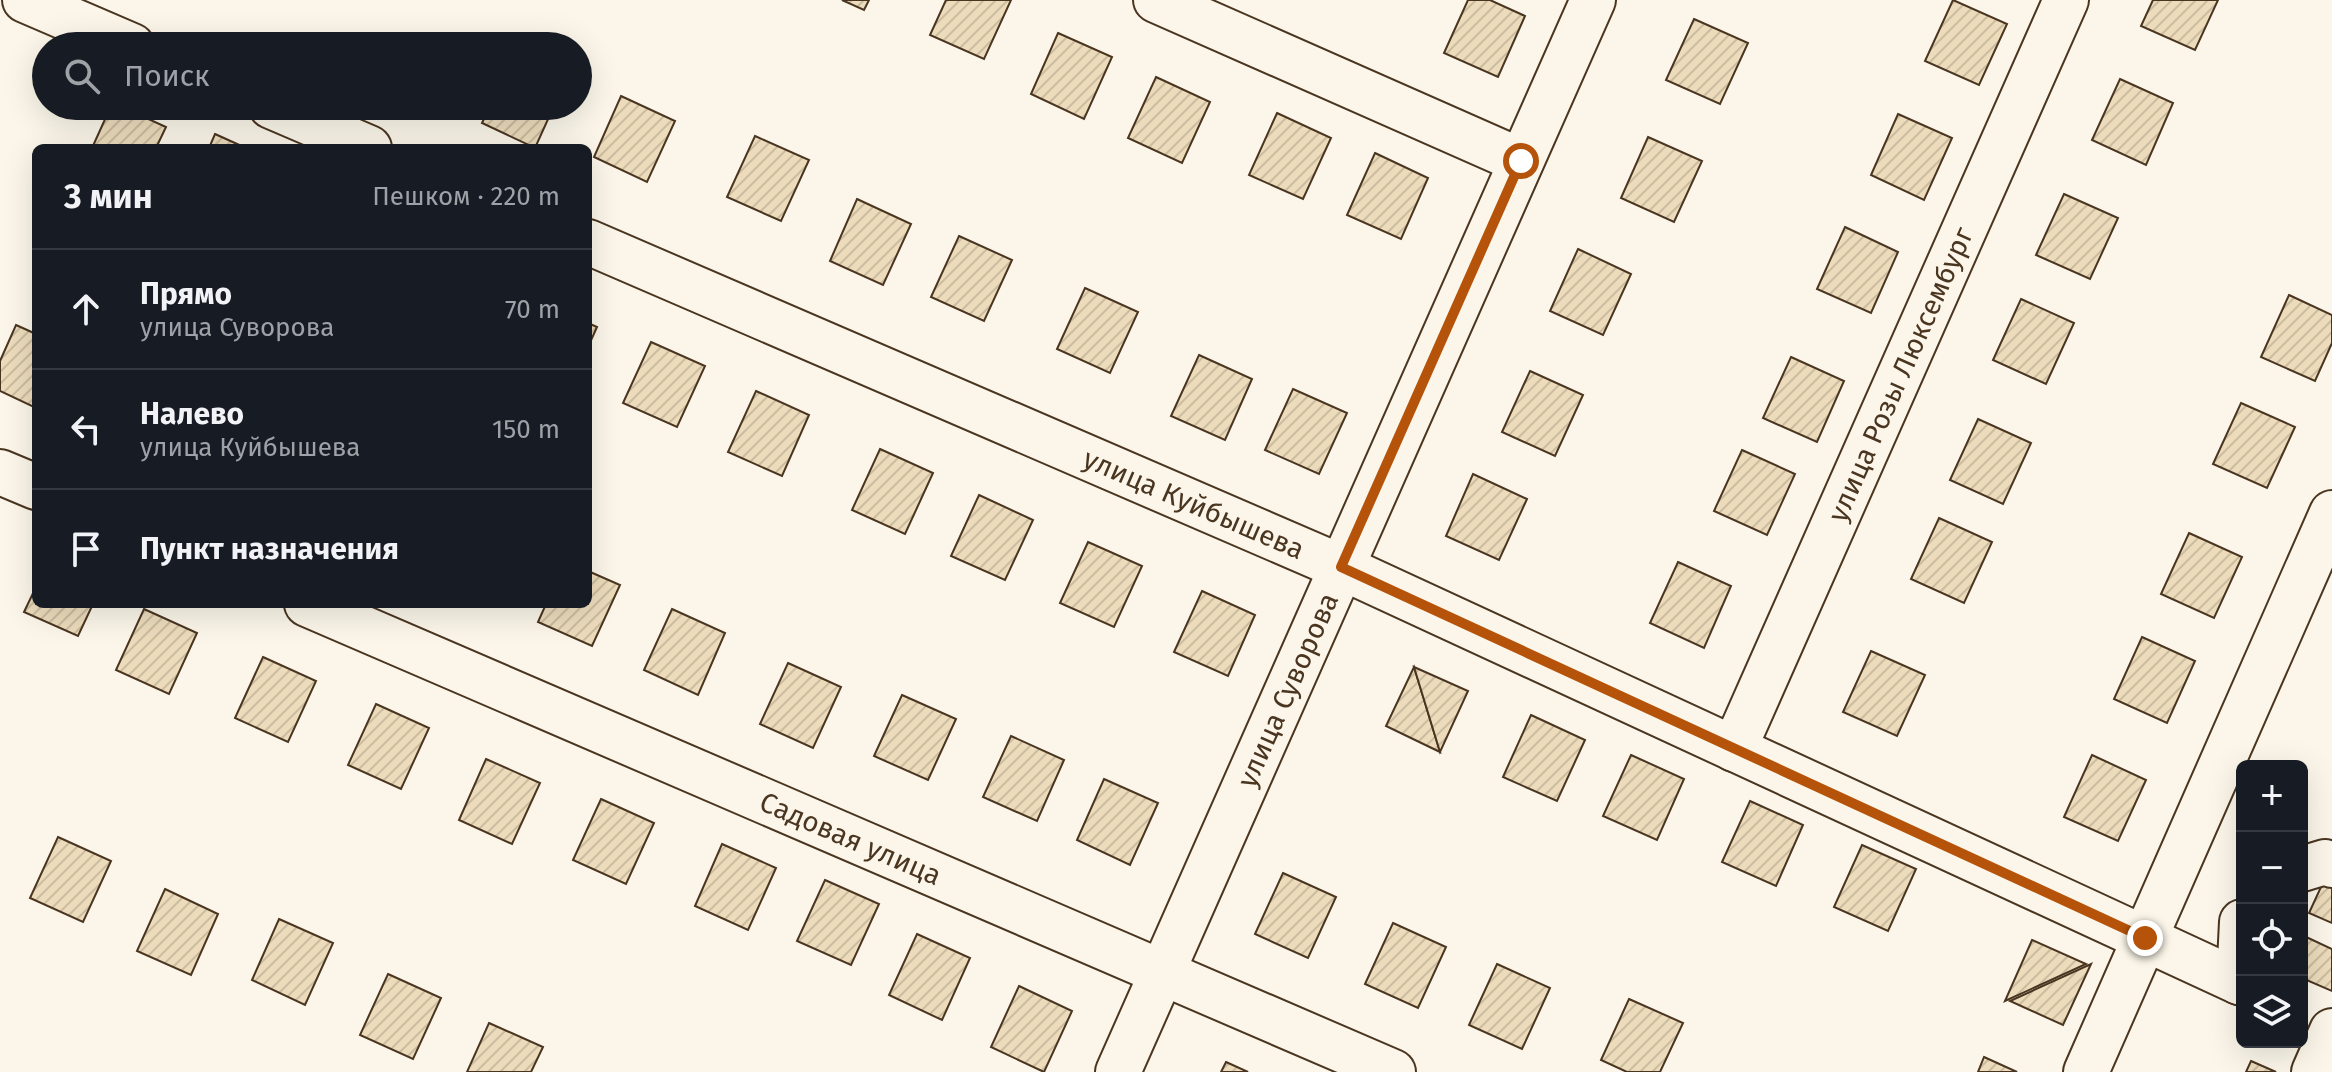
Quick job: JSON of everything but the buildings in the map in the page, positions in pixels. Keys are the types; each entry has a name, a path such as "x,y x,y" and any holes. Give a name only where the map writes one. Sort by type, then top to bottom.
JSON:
{"street":[{"path":"25,0 99,32"},
{"path":"1156,0 1521,161"},
{"name":"улица Суворова","path":"1118,1072 1593,0"},
{"name":"улица Розы Люксембург","path":"1734,749 2066,0"},
{"path":"304,120 360,144"},
{"name":"улица Куйбышева","path":"592,244 1341,567 2236,981"},
{"path":"0,472 32,485"},
{"path":"2086,1072 2332,513"},
{"name":"Садовая улица","path":"316,608 1393,1072"},
{"path":"2308,867 2325,862 2332,865"},
{"path":"2308,1014 2332,1025"},
{"path":"2314,1072 2332,1031"}],"route":[{"path":"1521,161 1341,567 2145,938"}]}
